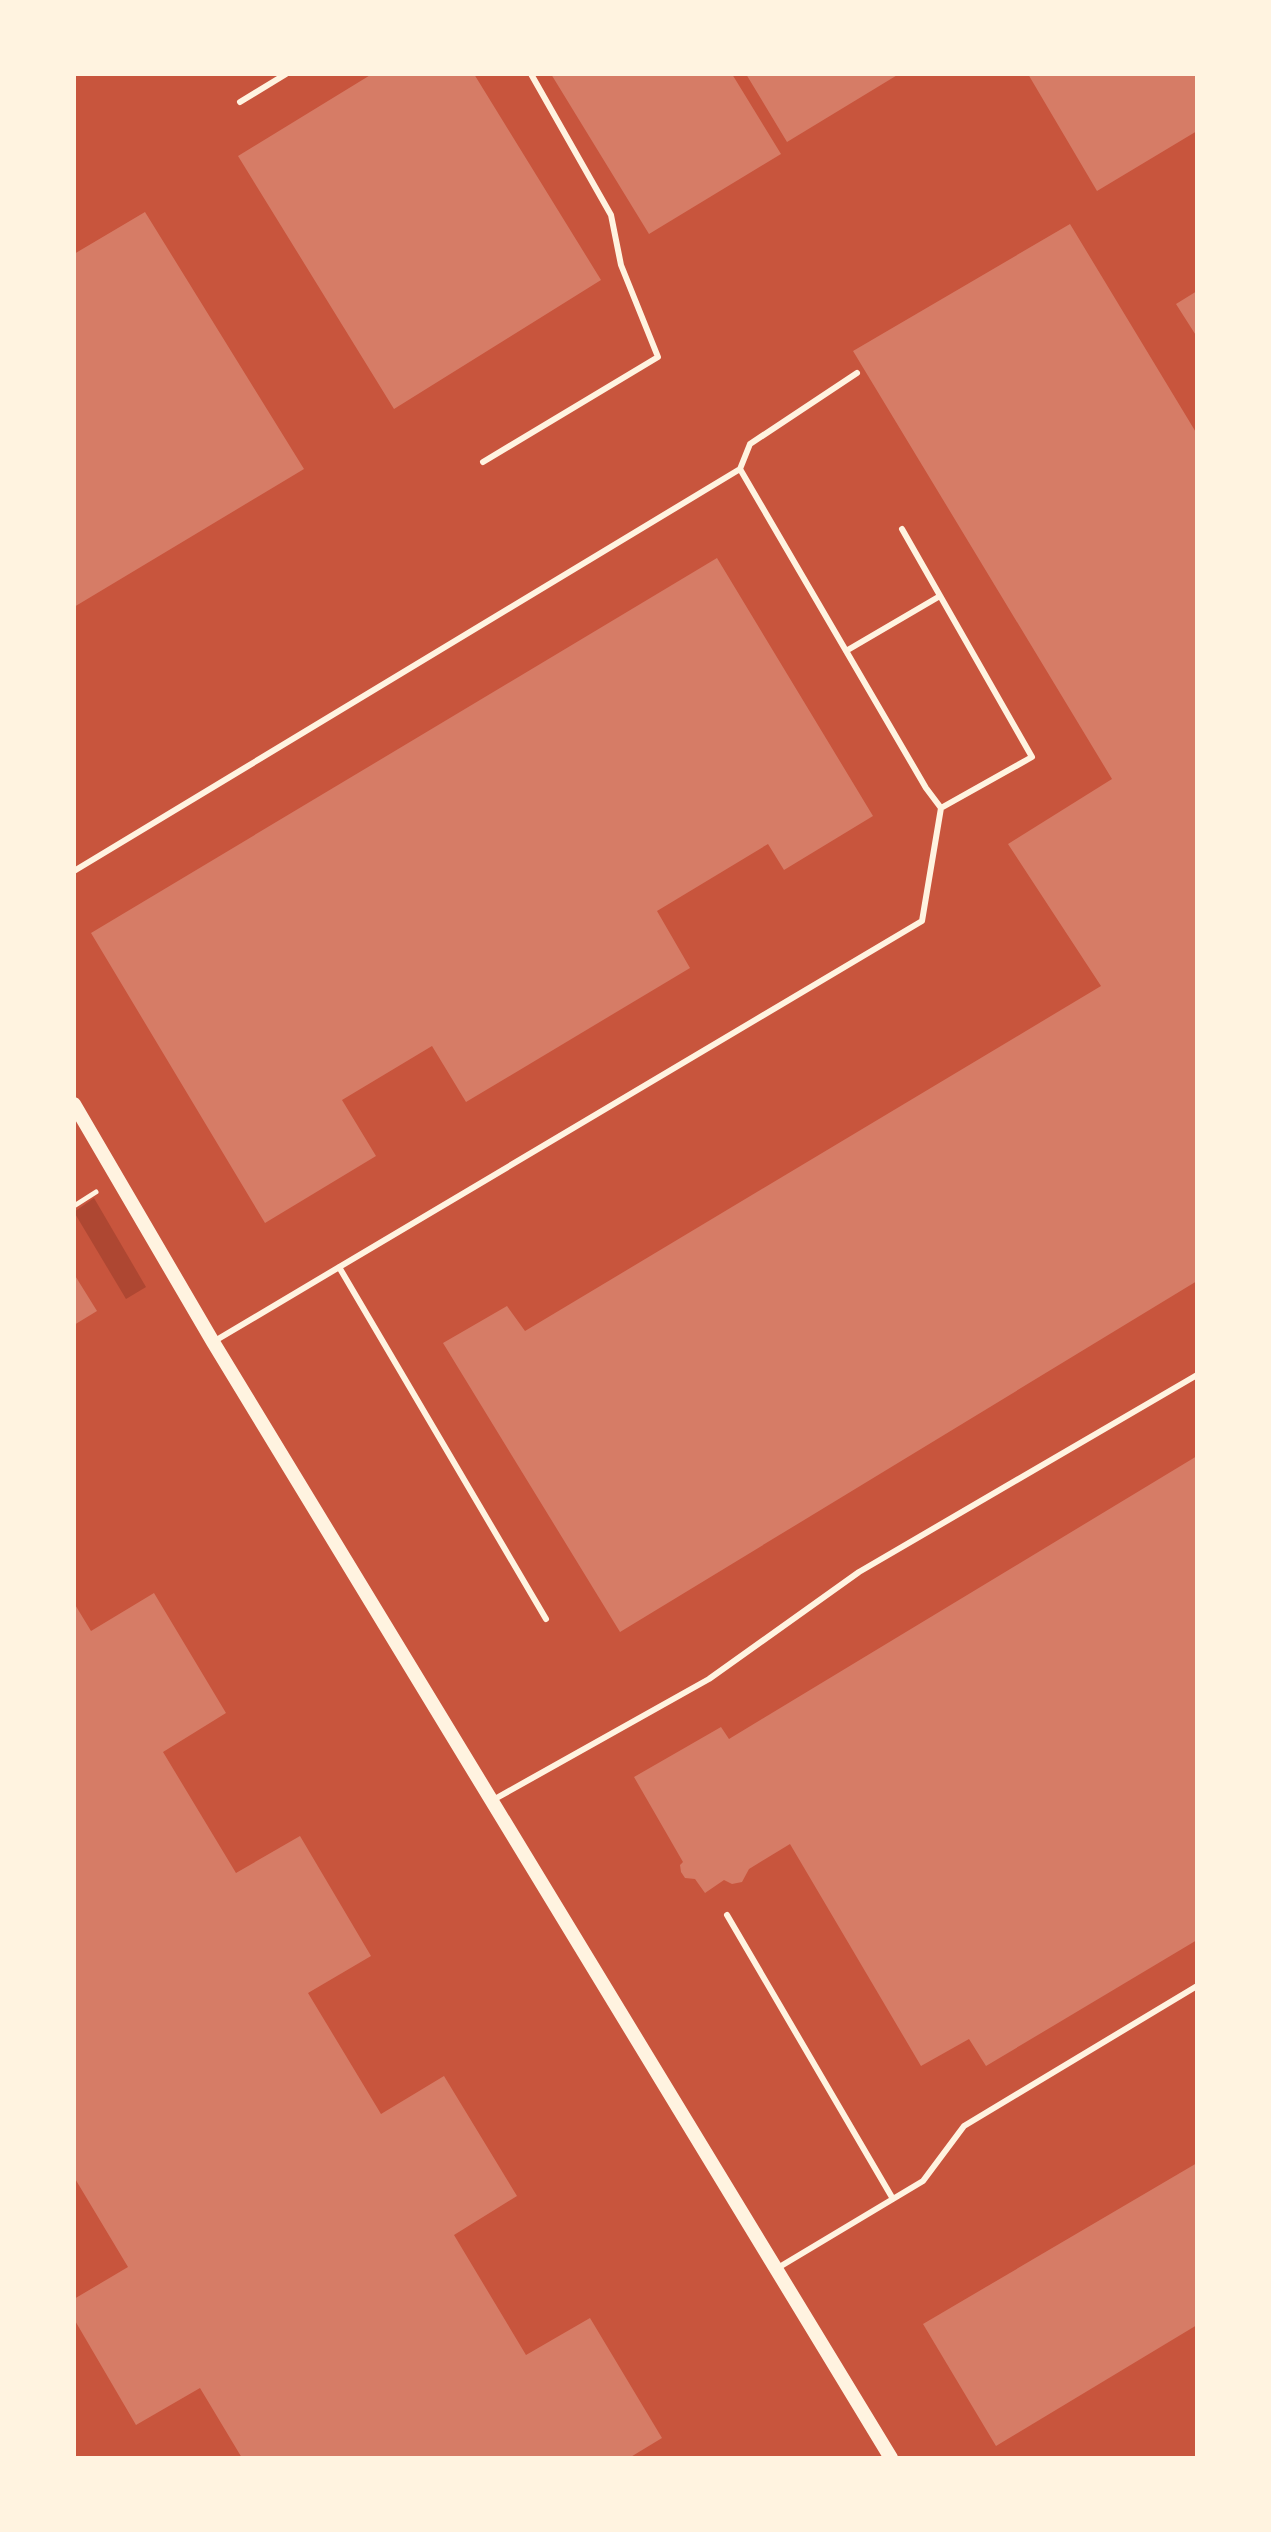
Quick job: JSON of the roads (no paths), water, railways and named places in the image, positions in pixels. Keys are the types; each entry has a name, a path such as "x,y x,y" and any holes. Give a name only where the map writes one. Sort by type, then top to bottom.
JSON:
{"street":[{"path":"74,1104 213,1342 891,2458"}],"lane":[{"path":"240,102 286,74"},
{"path":"483,462 658,357 621,265 611,215 531,74"},
{"path":"74,871 740,469 750,444 857,373"},
{"path":"213,1342 922,921 941,808 926,788 740,469"},
{"path":"902,529 1032,757 941,808"},
{"path":"846,651 940,596"},
{"path":"339,1267 546,1619"},
{"path":"493,1800 709,1679 859,1572 1197,1375"},
{"path":"727,1915 893,2199"},
{"path":"775,2269 923,2181 964,2126 1197,1986"}]}
